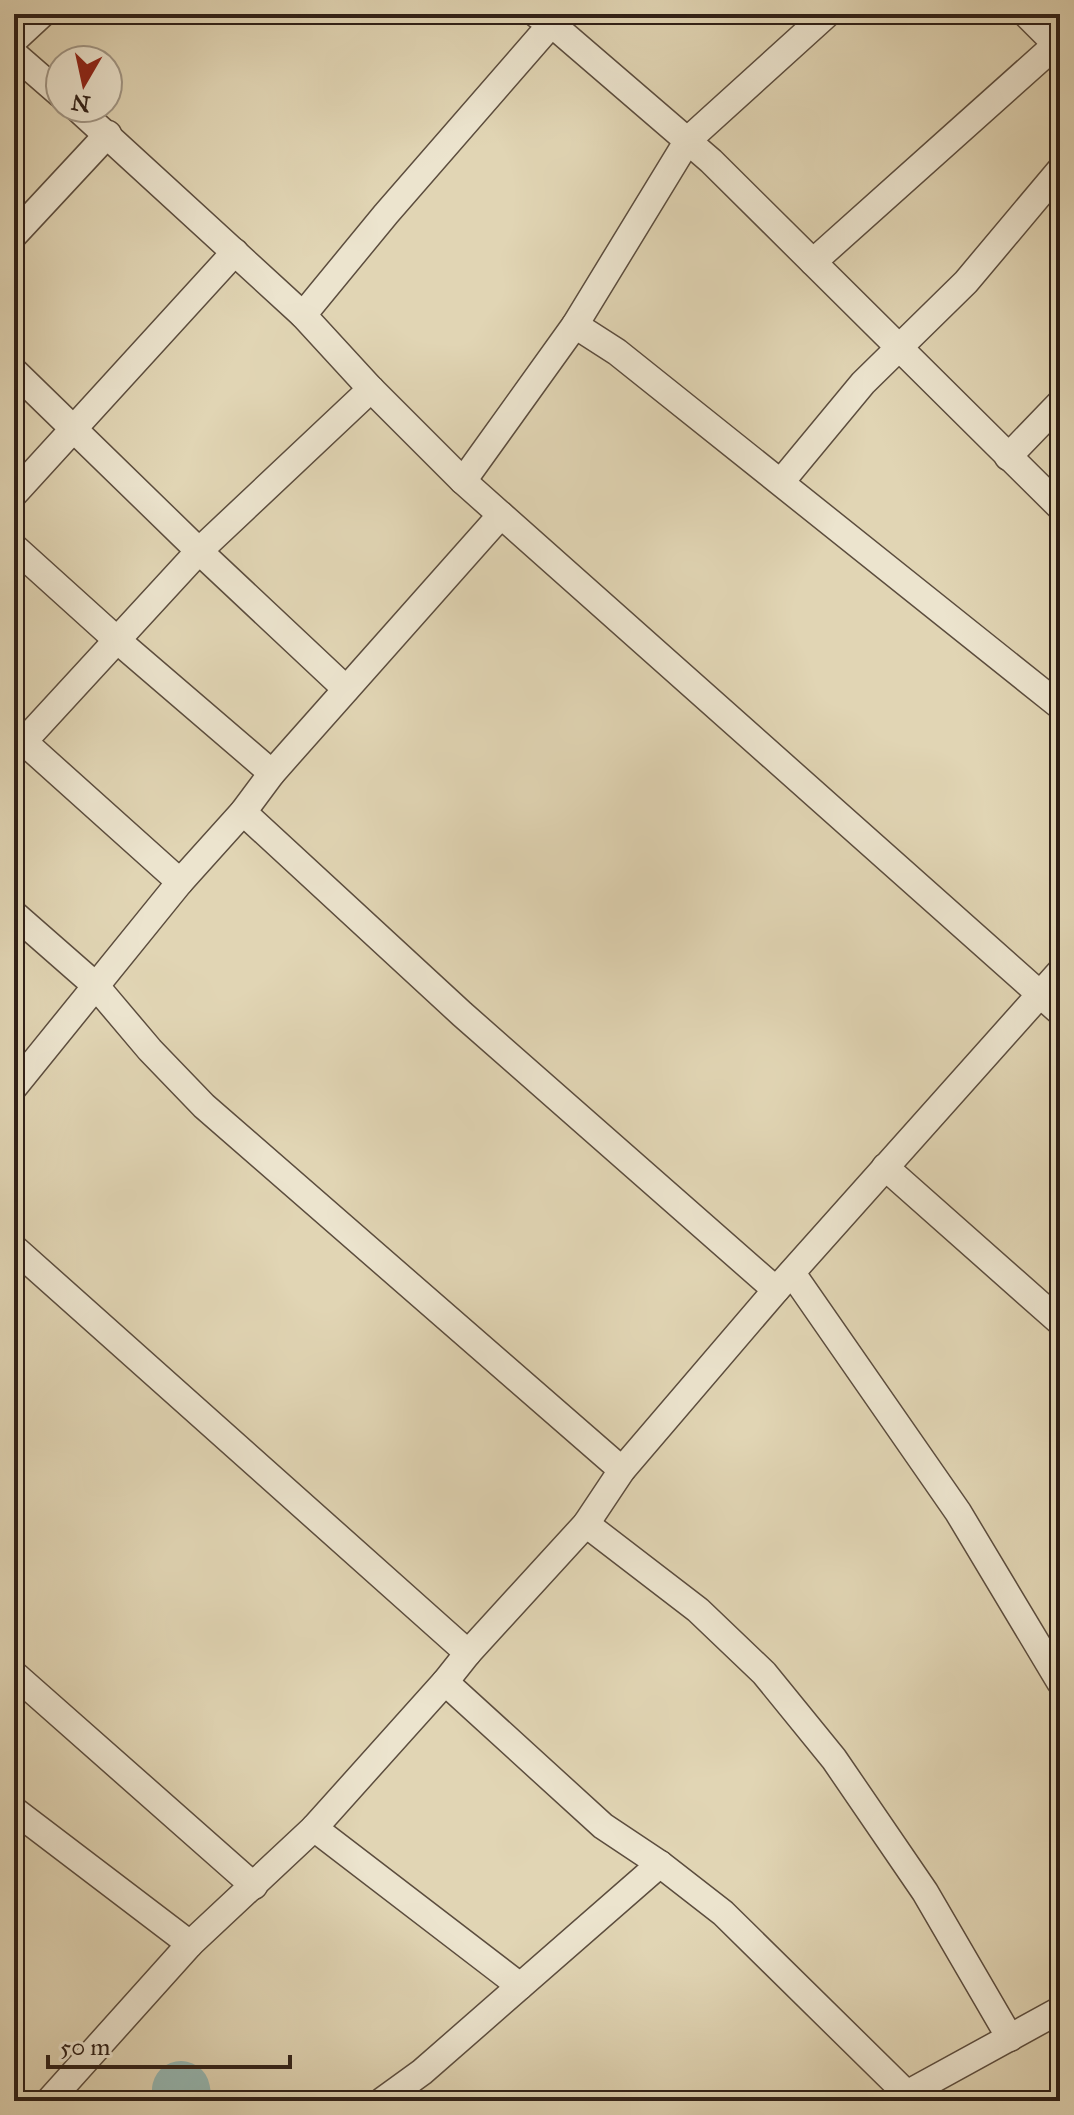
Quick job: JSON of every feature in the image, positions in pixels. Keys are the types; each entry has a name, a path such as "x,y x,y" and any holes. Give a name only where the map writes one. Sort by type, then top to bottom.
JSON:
{"street":[{"path":"14,40 42,14"},
{"path":"463,481 575,325 688,140 827,14"},
{"path":"813,262 1059,44 1026,14"},
{"path":"303,315 550,18 688,140 1060,507"},
{"path":"14,54 44,80"},
{"path":"96,124 303,315 463,481 1050,1004"},
{"path":"14,235 108,134"},
{"path":"781,482 863,383 899,346 928,323 966,282 1060,170"},
{"path":"14,494 235,252"},
{"path":"575,325 617,352 1060,706"},
{"path":"14,371 346,689"},
{"path":"180,882 17,742 199,551 371,389"},
{"path":"1008,457 1060,403"},
{"path":"14,1087 272,773 501,515"},
{"path":"14,547 272,773"},
{"path":"243,812 462,1014 784,1281 958,1512 1060,1682"},
{"path":"14,914 95,985 150,1050 204,1106 622,1470"},
{"path":"49,2101 190,1944 314,1828 445,1682 586,1524 622,1470 885,1167 1050,1004 1060,972"},
{"path":"885,1167 1060,1322"},
{"path":"14,1248 468,1653"},
{"path":"586,1524 698,1610 764,1673 834,1759 925,1892 1010,2038"},
{"path":"14,1674 254,1886"},
{"path":"445,1682 603,1826 660,1864 723,1913 900,2098 1060,2010"},
{"path":"14,1810 190,1944"},
{"path":"314,1828 520,1986"},
{"path":"382,2101 422,2072 660,1864"}],"waterway":[{"path":"181,2090 183,2101"}]}
